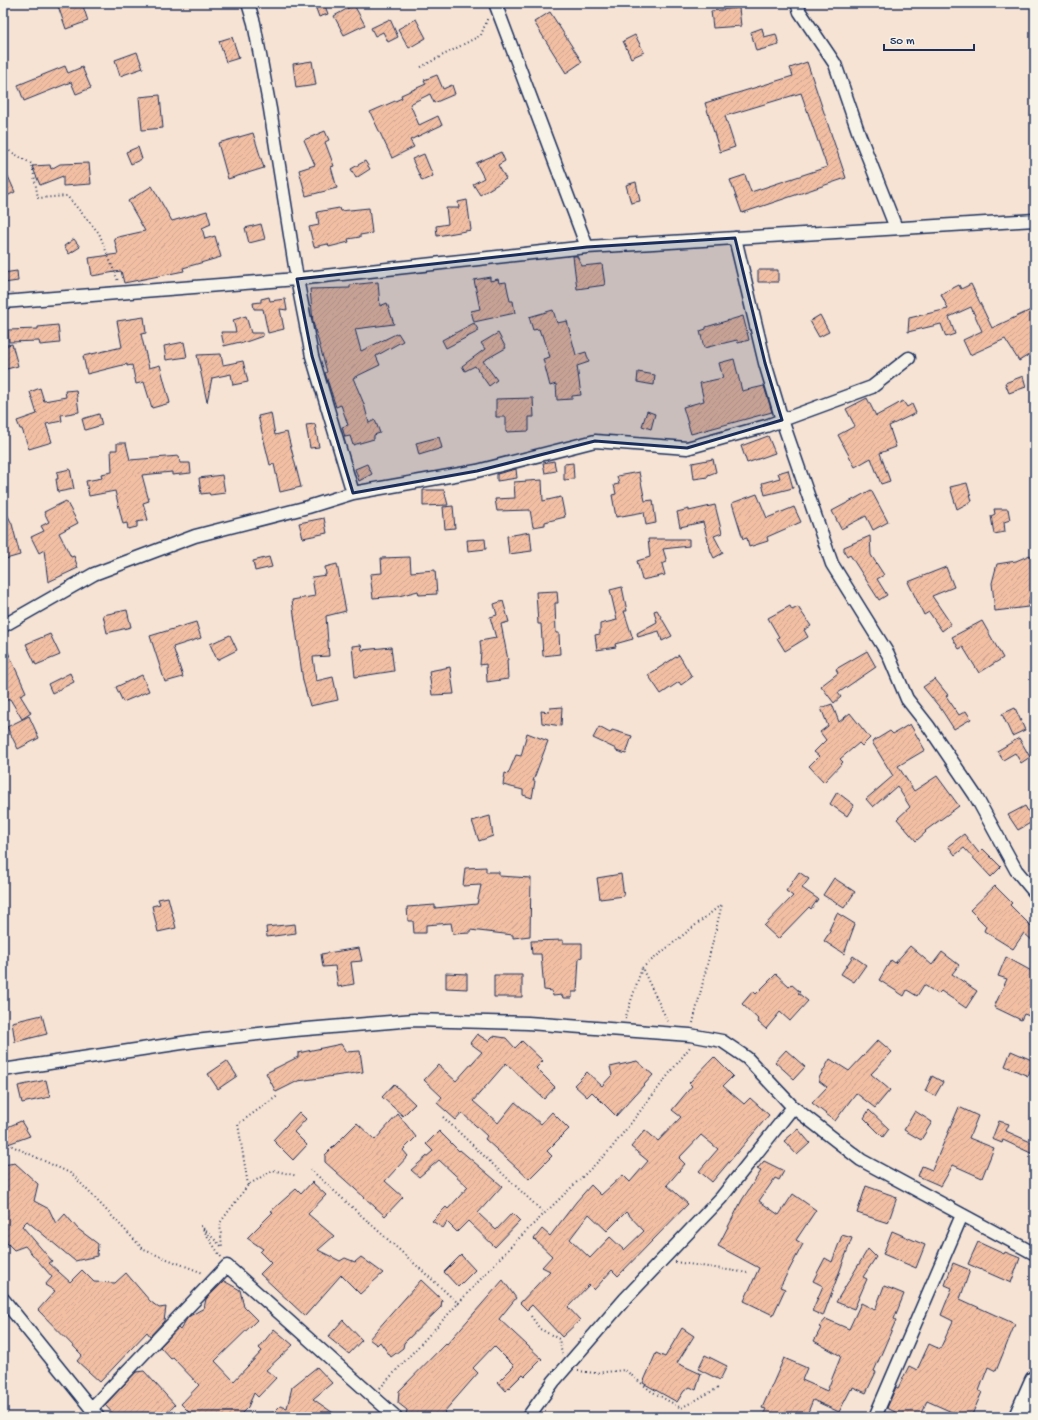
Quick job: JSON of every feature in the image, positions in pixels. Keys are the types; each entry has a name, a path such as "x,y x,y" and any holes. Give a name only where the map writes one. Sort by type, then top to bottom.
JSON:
{"highway":[{"path":"1019,1417 1035,1381"}],"street":[{"path":"248,3 254,23 270,109 297,279 312,356 353,493"},
{"path":"495,3 586,247"},
{"path":"797,3 800,12 835,64 859,134 896,228"},
{"path":"3,302 297,279 586,247 1035,220"},
{"path":"735,238 765,363 782,420 832,564 888,654 907,699 929,727 971,789 1016,870 1035,893"},
{"path":"3,626 101,572 196,536 308,507 353,493 477,471 595,441 687,448 782,420 872,387 909,358"},
{"path":"3,1070 195,1041 295,1030 414,1020 528,1023 694,1036 722,1041 747,1058 793,1107 861,1160 1035,1254"},
{"path":"528,1417 564,1370 625,1300 721,1198 793,1107"},
{"path":"875,1417 962,1214"},
{"path":"3,1299 94,1413 227,1266 396,1417"}],"path":[{"path":"420,67 481,35 488,16"},
{"path":"6,149 32,164 38,198 67,196 99,233 123,293"},
{"path":"373,1396 514,1243 610,1150 694,1036 722,904 642,968 621,1030"},
{"path":"642,968 674,1034"},
{"path":"248,1184 238,1124 279,1095"},
{"path":"443,1117 544,1213"},
{"path":"8,1144 72,1174 144,1250 215,1278"},
{"path":"310,1169 459,1304"},
{"path":"227,1266 201,1226 222,1247 220,1223 248,1184 273,1170 297,1176"},
{"path":"662,1260 748,1273"},
{"path":"531,1316 540,1329 560,1339 564,1370 595,1373 625,1370 651,1391 681,1408 720,1387"}],"highlighted area":[{"path":"735,238 765,363 782,420 687,448 595,441 477,471 353,493 312,356 297,279 587,247"}],"building":[{"path":"57,3 82,3 88,21 66,29"},
{"path":"314,3 324,3 328,14 319,17"},
{"path":"354,5 365,25 344,35 334,16"},
{"path":"739,8 741,26 713,28 711,11"},
{"path":"550,12 582,62 566,73 534,22"},
{"path":"390,19 398,37 388,42 383,32 375,36 371,28"},
{"path":"416,19 426,38 409,48 398,29"},
{"path":"762,28 764,37 776,34 779,45 756,51 751,32"},
{"path":"635,35 644,52 631,58 623,41"},
{"path":"232,37 239,58 226,62 219,41"},
{"path":"137,52 143,68 120,76 115,60"},
{"path":"312,61 316,85 296,88 293,64"},
{"path":"807,62 846,178 742,213 730,180 745,175 751,192 827,167 801,93 725,116 735,147 720,152 705,103 793,76 790,68"},
{"path":"65,66 68,73 82,67 91,88 76,94 71,82 24,101 18,85"},
{"path":"437,75 443,89 452,85 455,94 434,103 430,94 410,104 419,125 438,116 442,125 410,140 414,147 392,158 370,112 402,98 401,95 426,84 424,80"},
{"path":"160,95 163,128 142,130 139,97"},
{"path":"325,131 329,140 325,142 334,166 331,167 337,188 306,196 299,170 315,165 304,140"},
{"path":"253,133 264,168 228,179 218,143"},
{"path":"138,147 142,159 131,164 126,152"},
{"path":"501,152 505,161 498,165 506,179 480,195 473,184 484,178 476,163"},
{"path":"424,154 433,176 422,181 412,159"},
{"path":"365,161 370,169 356,178 351,169"},
{"path":"89,163 91,184 63,186 63,176 40,185 32,166 50,165 51,169 60,164"},
{"path":"3,165 15,192 3,198"},
{"path":"636,182 640,201 631,203 626,185"},
{"path":"152,186 172,221 207,211 211,224 202,228 205,239 215,236 221,257 183,268 184,271 124,283 121,271 92,276 89,258 118,254 114,238 145,231 128,201"},
{"path":"467,200 471,230 437,236 436,226 448,224 446,208 459,208 458,202"},
{"path":"339,208 340,211 369,208 372,233 360,235 360,237 348,239 349,242 329,247 328,244 314,247 309,227 319,225 317,212"},
{"path":"261,224 265,239 249,243 245,228"},
{"path":"74,239 80,247 69,254 64,246"},
{"path":"573,256 577,256 582,266 602,264 605,285 577,289"},
{"path":"758,270 778,270 778,282 758,282"},
{"path":"17,271 18,281 4,283 3,273"},
{"path":"490,277 490,281 498,279 499,283 506,282 510,301 513,301 515,313 474,322 471,311 480,309 474,280"},
{"path":"378,282 380,306 387,303 394,324 355,329 361,351 398,333 403,341 376,356 380,365 353,378 364,404 369,423 375,420 380,433 374,435 374,439 353,445 350,436 345,437 342,427 348,425 341,405 336,407 325,373 327,372 313,322 310,289 350,288 350,285"},
{"path":"971,284 992,328 1035,308 1035,351 1019,361 1005,339 970,355 963,340 982,331 971,307 949,317 955,334 946,337 941,324 908,332 909,318 948,309 941,294 959,285 961,289"},
{"path":"269,297 270,301 285,299 287,310 280,309 284,329 268,333 263,309 254,309 253,303 261,302 261,299"},
{"path":"553,310 557,323 567,321 576,355 586,352 589,362 577,366 581,395 572,396 572,399 557,400 556,384 550,386 543,359 550,357 543,335 541,335 539,329 533,330 529,317"},
{"path":"820,315 829,332 819,337 810,321"},
{"path":"246,316 251,333 263,333 263,336 240,344 240,342 224,346 221,332 236,332 233,320"},
{"path":"743,316 749,340 738,343 737,340 704,348 700,331 706,329 706,327"},
{"path":"144,317 146,333 141,334 149,368 160,365 170,403 152,408 144,382 136,384 132,365 127,366 127,364 87,374 83,356 122,347 117,321"},
{"path":"474,323 479,331 446,348 442,340"},
{"path":"58,325 60,343 40,345 39,341 9,342 8,330 38,329 38,327"},
{"path":"498,333 506,348 483,361 497,380 489,386 475,366 465,371 462,366 485,349 481,343"},
{"path":"184,342 187,357 166,360 164,346"},
{"path":"12,344 18,366 3,370 3,346"},
{"path":"221,354 223,365 243,361 248,382 233,385 231,374 212,378 207,402 197,355"},
{"path":"734,359 742,391 764,386 772,412 691,434 683,407 704,401 700,383 723,378 719,363"},
{"path":"638,372 655,375 654,385 637,382"},
{"path":"1023,376 1026,387 1009,393 1005,383"},
{"path":"40,388 44,401 66,397 65,391 76,390 79,412 61,415 62,421 46,424 52,442 29,449 22,429 20,429 17,421 37,414 30,392"},
{"path":"533,398 534,417 529,417 529,431 506,432 506,417 496,417 496,399"},
{"path":"867,398 876,416 903,401 907,407 912,404 916,413 889,426 896,447 880,453 890,481 881,484 871,458 855,467 838,435 855,426 846,409"},
{"path":"647,411 655,414 651,429 642,426"},
{"path":"271,413 275,435 287,432 301,487 280,492 274,464 270,465 258,416"},
{"path":"99,414 102,425 85,430 82,419"},
{"path":"315,424 319,447 310,448 306,425"},
{"path":"768,436 775,453 747,463 741,446"},
{"path":"439,437 442,448 419,455 416,443"},
{"path":"117,443 126,443 130,460 179,456 180,463 190,463 191,473 172,475 172,472 142,475 149,501 143,503 148,520 137,522 137,527 128,529 127,523 123,524 115,491 89,496 86,481 102,478 101,474 112,472 111,450 117,450"},
{"path":"713,459 716,472 708,475 708,477 694,479 692,463"},
{"path":"554,461 556,471 545,473 543,463"},
{"path":"573,463 574,479 564,480 564,464"},
{"path":"367,464 372,474 359,481 355,469"},
{"path":"70,469 74,489 58,492 56,479 58,479 57,472"},
{"path":"516,469 517,478 497,481 497,474"},
{"path":"788,470 793,488 765,495 762,483 780,478 778,473"},
{"path":"639,472 645,501 653,500 656,523 646,525 644,512 616,517 612,495 616,494 614,485 619,484 617,476"},
{"path":"222,475 225,493 210,495 209,493 201,494 199,478"},
{"path":"542,480 543,501 561,497 565,517 545,522 545,525 533,527 530,510 497,511 495,499 515,498 514,482"},
{"path":"967,483 972,501 957,509 950,487"},
{"path":"423,490 444,490 448,505 423,506"},
{"path":"871,490 888,522 873,530 866,516 841,529 832,511"},
{"path":"757,494 767,518 794,507 801,522 767,537 768,541 749,547 747,538 743,539 732,503"},
{"path":"66,501 78,523 59,533 71,557 74,556 78,568 48,582 44,550 39,553 31,537 44,531 41,526 49,522 44,512"},
{"path":"715,505 722,533 714,536 723,553 714,558 703,522 680,527 677,512"},
{"path":"3,506 12,524 20,555 6,559 3,547"},
{"path":"453,506 455,528 445,529 443,507"},
{"path":"994,509 1008,509 1010,520 1004,522 1005,532 994,534 991,516 995,514"},
{"path":"324,518 327,533 303,538 299,523"},
{"path":"530,532 532,551 509,554 507,536"},
{"path":"870,536 871,555 884,575 877,579 887,595 879,600 850,555 847,557 844,551 844,547"},
{"path":"485,539 486,549 468,551 467,540"},
{"path":"648,539 689,539 689,546 663,549 667,562 662,564 665,575 642,580 637,561 650,557"},
{"path":"1030,555 1035,568 1035,594 1030,596 1028,607 995,611 992,583 997,564 1016,561"},
{"path":"269,557 272,567 255,571 253,561"},
{"path":"410,557 411,572 435,570 437,594 419,595 418,591 399,596 373,598 370,574 382,573 381,558"},
{"path":"337,564 346,611 326,616 329,656 313,657 316,681 333,677 338,700 310,706 303,681 292,600 315,596 312,577 326,575 325,567"},
{"path":"946,567 954,587 932,596 951,624 942,631 929,612 924,615 908,582"},
{"path":"622,587 627,611 624,611 633,639 615,644 616,647 597,650 595,635 600,634 600,624 617,620 610,590"},
{"path":"557,591 558,603 555,603 556,633 559,633 560,654 543,656 541,624 538,624 536,592"},
{"path":"503,601 509,622 501,624 508,660 508,679 487,682 486,664 480,665 480,641 496,638 490,617 497,615 494,604"},
{"path":"790,606 792,610 798,607 811,626 804,630 808,637 785,651 768,618"},
{"path":"127,610 131,627 107,633 103,615"},
{"path":"657,610 672,636 662,641 659,631 638,637 637,633 657,622 654,611"},
{"path":"982,621 1003,658 979,673 963,647 959,649 952,637"},
{"path":"196,622 201,638 173,647 183,677 165,682 150,636"},
{"path":"50,634 60,655 36,665 26,644"},
{"path":"230,635 237,650 217,660 210,644"},
{"path":"3,641 26,692 20,695 31,713 22,719 10,699 3,702"},
{"path":"361,645 362,650 391,647 394,671 355,677 352,646"},
{"path":"867,651 876,667 838,693 841,697 834,703 821,686 838,673 836,669"},
{"path":"679,655 692,677 681,685 679,682 661,694 648,675"},
{"path":"450,667 454,694 432,695 429,671"},
{"path":"70,673 74,682 52,693 48,684"},
{"path":"142,675 149,691 123,702 116,687"},
{"path":"935,679 948,695 946,696 959,715 966,711 971,719 954,729 941,709 923,687"},
{"path":"832,704 839,722 850,713 870,738 862,746 859,743 840,759 843,762 824,782 809,766 819,756 814,752 826,740 820,732 828,726 821,708"},
{"path":"562,707 561,726 542,723 541,711 549,712 550,708"},
{"path":"1015,708 1025,730 1012,736 1002,714"},
{"path":"29,716 39,738 18,749 7,727"},
{"path":"910,724 925,750 898,766 914,791 937,776 959,806 925,831 926,832 916,841 897,819 910,807 897,786 873,807 866,799 893,776 872,742 890,731 893,734"},
{"path":"599,727 610,733 612,730 632,736 626,754 616,751 616,749 593,738"},
{"path":"527,733 548,741 533,781 535,781 532,798 523,795 523,790 503,785 505,773 508,774 516,755 521,756"},
{"path":"1019,738 1030,757 1021,763 1015,753 1003,760 997,751"},
{"path":"837,792 854,805 847,816 830,804"},
{"path":"1025,806 1034,821 1018,830 1008,815"},
{"path":"490,816 493,836 479,841 472,821"},
{"path":"964,834 979,853 983,849 1001,867 991,877 964,848 955,855 948,846"},
{"path":"486,867 486,872 499,872 499,876 531,878 530,936 513,938 513,935 470,930 470,933 453,934 451,923 426,925 426,933 414,933 413,921 408,921 407,907 435,905 435,908 477,904 481,885 463,886 465,868"},
{"path":"799,872 809,879 802,888 818,899 811,909 809,907 778,939 764,926 793,896 786,891"},
{"path":"621,874 624,896 600,899 597,878"},
{"path":"834,878 855,892 844,908 823,895"},
{"path":"995,886 1012,903 1010,905 1035,930 1035,943 1024,933 1013,949 984,931 986,926 970,910"},
{"path":"168,897 176,928 158,932 152,906 160,904 158,899"},
{"path":"837,913 855,924 844,954 824,941 831,930 829,930"},
{"path":"295,924 296,933 267,937 266,927"},
{"path":"563,940 563,943 582,943 582,957 579,958 577,992 572,992 572,998 563,998 562,995 553,996 552,991 544,990 541,954 532,954 531,941"},
{"path":"910,946 932,965 942,952 959,965 952,974 977,991 966,1008 941,991 938,994 924,985 917,996 907,990 904,996 879,980 891,960 895,963"},
{"path":"359,948 362,961 351,962 354,984 338,987 335,966 323,967 321,954"},
{"path":"853,956 866,965 854,982 841,974"},
{"path":"1006,957 1035,973 1035,1018 1024,1014 1021,1020 994,1007 1007,979 998,976"},
{"path":"446,973 467,974 467,989 446,988"},
{"path":"776,974 789,986 791,984 800,992 798,993 808,1001 790,1021 780,1012 766,1029 742,1004 753,991 756,994"},
{"path":"494,975 522,975 522,997 494,997"},
{"path":"42,1015 47,1034 15,1042 12,1022"},
{"path":"477,1034 488,1041 493,1036 506,1038 515,1048 522,1041 543,1061 536,1068 555,1087 544,1099 506,1063 473,1101 498,1123 515,1102 541,1124 552,1112 569,1129 547,1151 552,1156 529,1179 485,1139 487,1136 462,1113 456,1120 437,1103 442,1097 424,1080 438,1065 456,1081 482,1052 470,1043"},
{"path":"878,1040 892,1052 871,1074 890,1090 875,1108 856,1093 835,1121 812,1103 827,1087 819,1081 819,1078 830,1059 849,1071"},
{"path":"341,1044 346,1052 360,1051 363,1072 298,1081 276,1092 266,1073 298,1057 298,1053"},
{"path":"786,1050 805,1067 794,1079 775,1062"},
{"path":"1011,1051 1034,1061 1028,1076 1005,1066"},
{"path":"714,1057 733,1076 723,1086 744,1104 750,1098 769,1115 712,1182 699,1171 718,1149 701,1135 679,1158 685,1164 667,1185 688,1204 618,1276 612,1270 594,1290 589,1285 568,1307 580,1320 562,1337 532,1305 527,1310 520,1303 550,1271 542,1267 552,1256 534,1239 542,1229 550,1236 591,1185 601,1195 623,1175 630,1182 648,1161 631,1147 645,1130 658,1141 681,1117 672,1110 692,1086 689,1083","holes":["626,1212 644,1231 624,1250 610,1237 590,1258 570,1239 589,1214 607,1231"]},
{"path":"227,1061 237,1076 218,1089 208,1074"},
{"path":"637,1061 653,1075 616,1116 592,1092 587,1097 574,1085 587,1072 602,1086 612,1075 610,1067"},
{"path":"932,1076 943,1082 935,1096 925,1091"},
{"path":"46,1080 50,1097 22,1103 18,1086"},
{"path":"394,1084 415,1104 403,1116 382,1097"},
{"path":"959,1107 978,1116 969,1138 994,1148 982,1178 953,1165 941,1186 918,1176 922,1166 932,1170"},
{"path":"869,1110 889,1129 883,1137 864,1118"},
{"path":"915,1111 932,1122 921,1140 904,1130"},
{"path":"299,1112 306,1119 294,1132 307,1145 293,1160 273,1140"},
{"path":"398,1114 416,1137 403,1150 408,1156 385,1181 403,1197 385,1216 325,1162 325,1155 357,1123 375,1140"},
{"path":"21,1121 30,1136 8,1144 3,1129"},
{"path":"999,1121 1009,1124 1006,1131 1035,1144 1035,1155 1003,1140 1002,1143 992,1139"},
{"path":"798,1129 810,1143 797,1155 784,1141"},
{"path":"439,1131 459,1151 460,1150 502,1186 478,1213 496,1230 512,1213 520,1221 495,1247 468,1221 457,1232 447,1222 443,1228 432,1221 446,1207 448,1209 468,1187 439,1160 419,1177 411,1170 433,1151 426,1144"},
{"path":"764,1161 784,1171 779,1180 775,1178 759,1201 779,1215 793,1194 816,1210 796,1240 803,1244 780,1287 785,1289 773,1315 744,1301 759,1268 718,1246 742,1200 761,1171 757,1169"},
{"path":"15,1163 38,1184 34,1201 49,1209 56,1224 65,1214 78,1229 98,1244 97,1256 75,1261 27,1221 22,1226 52,1261 49,1263 70,1282 82,1270 94,1282 115,1283 126,1273 150,1301 159,1308 166,1307 164,1321 150,1336 147,1332 100,1382 77,1361 82,1355 38,1310 55,1291 45,1285 52,1277 25,1246 14,1250 3,1239 3,1165"},
{"path":"312,1182 326,1195 308,1214 334,1236 318,1250 340,1261 345,1258 355,1262 361,1257 383,1273 360,1294 341,1275 305,1316 260,1274 271,1263 260,1252 263,1249 247,1238 273,1212 271,1211 296,1189 301,1194"},
{"path":"866,1186 897,1197 888,1223 857,1213"},
{"path":"892,1231 925,1245 916,1268 883,1254"},
{"path":"842,1235 852,1238 823,1316 812,1311 823,1286 813,1281 825,1258 832,1262"},
{"path":"978,1242 1004,1254 1005,1252 1020,1258 1011,1283 968,1264"},
{"path":"868,1249 876,1257 863,1277 867,1279 854,1309 836,1302"},
{"path":"461,1255 475,1270 458,1287 444,1272"},
{"path":"953,1263 970,1270 960,1299 1015,1324 996,1371 988,1367 979,1391 982,1392 971,1417 963,1417 927,1401 919,1417 905,1417 887,1408 896,1387 898,1388 909,1366 917,1370 929,1344 940,1349 953,1321 941,1315 952,1288 945,1285"},
{"path":"421,1280 442,1300 441,1307 404,1343 403,1348 391,1357 380,1342 377,1345 369,1339"},
{"path":"503,1280 516,1298 499,1319 542,1359 525,1376 523,1374 506,1391 498,1382 514,1366 494,1346 473,1368 478,1373 444,1412 449,1417 410,1417 406,1414 407,1410 398,1403 399,1391 446,1343 447,1344"},
{"path":"224,1281 240,1290 244,1307 257,1320 215,1361 234,1381 262,1351 259,1348 274,1329 293,1345 266,1370 276,1378 258,1397 254,1393 248,1407 238,1417 194,1417 181,1404 199,1385 160,1347 178,1328 180,1330 188,1317 204,1308 206,1299"},
{"path":"884,1286 904,1294 894,1319 896,1320 874,1371 876,1372 866,1393 853,1387 839,1412 813,1400 806,1417 762,1417 766,1409 762,1408 784,1358 807,1368 802,1380 827,1391 841,1356 814,1341 821,1328 819,1327 826,1319 849,1329 861,1303 875,1310"},
{"path":"343,1320 362,1340 349,1354 328,1337"},
{"path":"682,1328 694,1336 677,1363 701,1374 696,1390 690,1387 684,1391 677,1402 643,1383 656,1353 665,1357"},
{"path":"705,1355 727,1366 720,1380 698,1369"},
{"path":"317,1367 332,1383 313,1399 339,1417 269,1417 280,1406 287,1408 292,1387"},
{"path":"144,1371 175,1405 164,1417 116,1417 105,1405 136,1372"}]}
